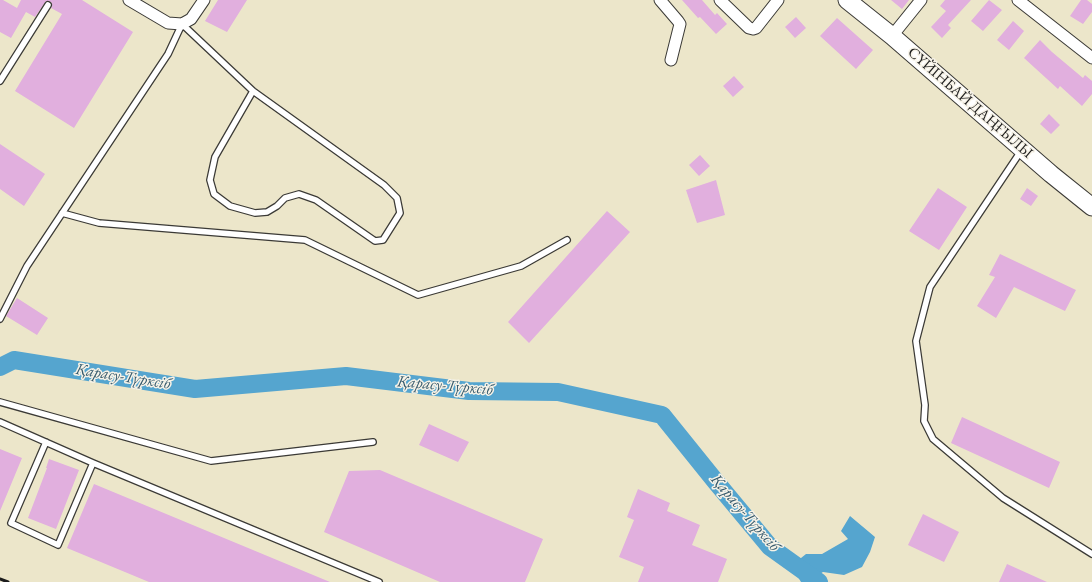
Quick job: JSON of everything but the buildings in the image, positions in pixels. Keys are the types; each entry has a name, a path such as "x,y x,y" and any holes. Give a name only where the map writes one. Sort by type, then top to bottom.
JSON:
{"main road":[{"name":"СҮЙІНБАЙ ДАҢҒЫЛЫ","path":"847,0 892,36 1092,207"}],"street":[{"path":"129,0 168,23 182,24 191,19 204,0"},
{"path":"660,0 680,24 671,60"},
{"path":"720,0 749,28 753,29 756,28 778,0"},
{"path":"892,36 922,0"},
{"path":"1018,0 1092,58"}],"lane":[{"path":"0,81 48,5"},
{"path":"0,319 27,266 168,54 182,24 253,91 384,185 397,198 400,213 383,240 376,241 316,200 299,194 284,198 277,206 267,212 255,213 230,206 214,194 210,180 215,157 253,91"},
{"path":"1023,149 930,287 916,341 926,405 924,421 932,440 1003,498 1092,554"},
{"path":"62,213 99,224 305,240 418,295 521,266 566,240"},
{"path":"0,402 211,461 373,442"},
{"path":"0,422 93,463 379,582"},
{"path":"46,442 11,523 58,545 93,463"}],"water":[{"path":"850,516 875,537 870,552 862,567 844,575 823,572 818,575 825,582 801,582 798,577 796,562 806,554 822,554 848,539 841,531"}],"waterway":[{"name":"Қарасу-Түрксіб","path":"0,367 14,360 195,389 346,376 469,391 558,392 662,415 770,547 819,582"}],"railway":[{"path":"0,579 8,582"}]}
